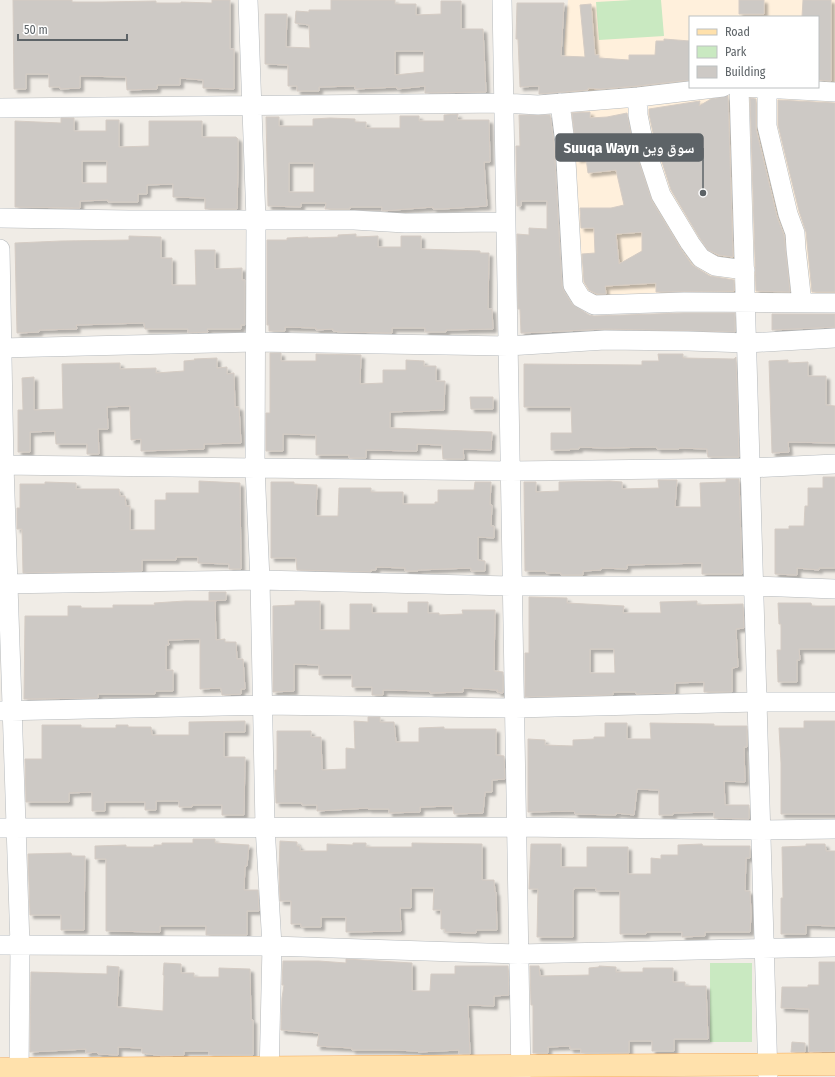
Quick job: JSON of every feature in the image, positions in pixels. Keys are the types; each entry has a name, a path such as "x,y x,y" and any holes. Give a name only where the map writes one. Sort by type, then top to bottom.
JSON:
{"main road":[{"path":"13,1072 768,1071 835,1064"}],"street":[{"path":"248,0 256,220 255,468 260,580 265,826 272,946 269,1072"},
{"path":"502,0 521,1072"},
{"path":"0,108 504,103 538,105 638,97 714,88"},
{"path":"741,88 745,302 768,1071"},
{"path":"802,303 795,232 788,214 768,126 767,88 835,92"},
{"path":"638,97 638,115 643,140 661,195 682,232 701,258 715,266 745,270"},
{"path":"560,103 573,285 581,298 594,305 684,302 835,303"},
{"path":"0,218 129,220 354,220 405,223 506,222"},
{"path":"0,249 8,828 20,945 13,1072"},
{"path":"1,348 256,342 508,346 605,340 747,343 835,338"},
{"path":"2,465 511,471 750,468 835,464"},
{"path":"4,584 260,580 513,586 754,586 835,589"},
{"path":"6,711 262,705 515,708 757,702 835,702"},
{"path":"8,828 265,826 761,830 835,829"},
{"path":"0,945 272,946 519,954 835,947"}],"shaded area":[{"path":"568,0 835,0 835,298 576,298 564,45"}],"green space":[{"path":"661,0 664,36 599,40 596,2"},
{"path":"710,963 752,963 752,1042 710,1042"}],"building":[{"path":"13,0 212,3 212,0 230,0 230,49 234,49 234,89 203,88 203,80 180,78 180,85 157,85 157,89 127,90 126,77 80,76 80,88 60,89 60,87 49,87 49,74 26,74 26,89 14,89"},
{"path":"331,0 395,0 395,4 416,4 416,15 441,14 441,1 461,1 461,29 483,29 486,92 425,93 425,86 397,89 397,87 355,89 355,86 319,87 319,91 297,91 297,86 288,86 288,65 265,64 265,14 287,14 286,47 310,48 309,25 295,23 296,11 309,12 309,10 331,10","holes":["395,51 424,51 424,72 395,75"]},
{"path":"739,0 764,0 764,14 739,14"},
{"path":"803,0 831,0 831,81 819,80 819,16 802,16"},
{"path":"517,3 564,3 561,56 585,57 580,5 591,4 595,55 599,55 599,58 629,60 629,55 655,55 656,41 664,41 664,39 689,41 689,80 600,89 588,88 588,90 539,94 539,86 520,87 518,39 516,39"},
{"path":"728,96 733,257 719,255 708,250 671,190 654,137 649,114 649,109 700,101 699,106 711,99"},
{"path":"750,98 756,99 756,129 777,217 784,235 790,292 756,291"},
{"path":"778,100 835,103 835,292 812,292 806,232 799,211 778,125"},
{"path":"590,112 590,118 607,117 627,113 633,143 652,201 692,265 710,276 734,280 734,291 656,292 656,283 605,286 606,294 597,294 589,290 584,282 582,254 595,253 594,228 581,228 580,208 611,208 624,205 616,170 588,173 586,158 577,159 572,113","holes":["642,232 642,251 619,264 616,234"]},
{"path":"458,114 457,120 489,120 490,162 484,162 487,206 443,209 433,209 433,207 382,211 382,207 325,209 326,203 301,203 301,207 268,206 266,117 279,117 279,126 313,126 313,119 330,118 355,119 355,122 366,122 366,128 400,128 400,116 419,116 419,121 444,121 444,115","holes":["289,163 314,163 314,192 289,192"]},
{"path":"519,115 550,115 554,144 562,286 572,304 589,315 594,316 735,313 735,332 605,329 521,333 520,309 518,309 517,234 529,235 529,228 547,229 547,201 521,201 521,206 517,206 516,146 520,146"},
{"path":"61,118 74,118 74,131 106,131 106,120 119,120 119,147 149,146 149,121 202,121 202,137 236,137 238,139 237,209 205,209 205,198 173,197 173,184 147,185 147,194 138,194 138,202 108,202 108,200 80,201 80,208 15,207 15,121 61,123","holes":["82,161 107,161 107,183 82,183"]},
{"path":"356,234 356,237 378,236 378,247 401,247 401,236 421,236 421,249 480,251 480,253 489,253 488,309 492,309 493,329 425,332 425,328 392,328 392,333 340,332 333,331 333,329 316,330 316,328 285,327 285,331 269,331 269,325 267,325 267,240 287,240 287,238 308,237 338,237 338,235"},
{"path":"129,236 161,237 161,258 172,258 172,285 196,285 195,250 215,250 215,269 242,268 242,280 245,280 245,325 241,325 241,329 207,329 208,332 188,333 188,329 145,329 144,323 76,325 77,329 39,330 39,332 17,333 15,243 129,240"},
{"path":"772,314 835,314 835,327 772,330"},
{"path":"270,353 281,353 281,361 316,361 316,354 361,355 360,384 383,383 383,370 406,370 406,360 424,361 424,366 436,366 436,381 445,381 444,410 390,412 390,428 492,432 491,450 463,449 464,459 443,459 442,445 417,444 417,451 366,450 366,458 349,458 349,455 316,455 316,435 283,434 283,451 266,451 266,413 270,413"},
{"path":"658,354 683,354 683,358 734,359 736,357 739,457 708,457 707,449 657,449 657,447 579,447 579,449 570,450 551,450 551,433 572,433 571,407 524,407 524,364 642,365 642,361 659,361"},
{"path":"217,358 217,368 227,367 227,374 234,373 235,407 239,407 241,443 204,444 204,449 141,451 141,439 131,440 130,406 107,407 108,429 98,429 99,454 87,454 87,444 56,444 55,431 30,432 30,452 18,452 18,410 23,410 22,378 34,377 34,410 63,409 62,364 120,363 120,369 156,368 156,373 184,371 184,361"},
{"path":"788,360 788,363 808,362 808,376 826,376 826,405 835,406 835,443 788,442 789,452 772,453 769,361"},
{"path":"470,397 493,397 493,409 471,409"},
{"path":"823,477 835,477 835,568 819,568 819,570 797,568 797,575 775,574 775,529 789,529 789,526 804,526 805,506 808,506 808,488 823,488"},
{"path":"726,479 739,479 742,574 702,574 702,563 627,565 627,569 601,568 601,570 583,571 583,575 561,575 561,573 546,573 546,571 525,571 524,482 536,482 536,492 559,491 559,482 622,482 622,489 659,488 658,480 677,480 675,507 701,507 700,483 726,482"},
{"path":"199,481 240,483 241,569 229,569 229,564 198,563 198,557 176,557 176,560 142,560 142,571 23,573 22,529 17,529 17,508 20,508 20,484 45,484 45,482 76,483 76,489 119,489 120,496 125,496 126,506 130,506 130,530 155,530 155,500 166,500 166,493 199,493"},
{"path":"271,482 294,482 294,484 317,485 316,516 338,516 339,488 371,488 371,492 403,492 403,504 435,504 435,502 438,502 438,490 474,490 475,482 491,482 491,526 494,526 494,538 478,537 478,560 485,561 485,571 471,571 471,568 405,571 405,568 376,567 376,570 371,570 371,572 297,570 296,558 271,558"},
{"path":"209,592 226,592 226,600 209,601"},
{"path":"529,597 567,598 567,603 624,606 623,613 661,613 660,602 697,601 697,605 743,604 744,628 736,629 738,667 732,668 732,692 704,692 704,682 675,683 675,693 636,694 636,692 613,692 613,695 525,697 525,653 529,653","holes":["590,649 614,649 615,673 590,673"]},
{"path":"215,601 216,640 225,639 225,642 236,642 237,659 243,659 245,689 241,689 241,694 222,695 221,688 200,689 200,639 168,640 169,645 166,645 166,670 173,670 173,691 155,691 155,694 98,694 98,698 24,699 25,616 68,616 68,606 81,606 81,608 113,608 113,605 155,605 154,603"},
{"path":"295,601 320,601 320,630 350,630 350,604 372,604 372,613 408,613 408,602 428,602 428,613 439,613 439,615 463,614 462,610 495,610 494,671 503,672 503,693 497,692 498,690 463,688 463,692 430,693 430,691 383,690 383,695 372,695 372,687 352,687 352,675 319,675 319,665 294,664 294,691 273,692 273,606 295,605"},
{"path":"778,603 811,603 812,606 835,606 835,649 799,649 800,660 797,660 797,682 778,682 777,650 781,650 781,624 779,624"},
{"path":"368,717 380,717 380,722 394,722 396,742 419,742 419,728 444,727 444,729 496,729 496,755 504,756 505,779 492,780 492,792 485,792 483,813 454,814 453,806 420,807 420,812 389,813 389,809 368,808 317,811 317,805 302,805 302,803 276,803 275,770 277,770 277,731 311,731 311,737 321,737 322,770 346,769 346,748 355,749 354,721 368,722"},
{"path":"245,721 245,732 224,732 224,757 245,757 244,815 222,815 222,805 192,805 192,807 179,807 179,801 156,801 156,810 145,810 145,802 105,802 105,811 92,811 92,792 69,793 69,802 26,802 25,759 42,759 42,725 81,725 81,728 116,728 116,725 128,725 128,727 151,727 152,735 189,735 189,722"},
{"path":"804,721 835,721 835,814 781,814 779,728 804,728"},
{"path":"605,723 627,723 627,739 651,739 650,723 747,726 747,747 744,747 745,782 724,781 725,805 749,805 749,819 714,818 714,812 673,813 673,815 659,815 659,790 637,789 634,815 616,813 616,815 575,814 574,811 528,812 528,739 545,740 545,745 573,746 573,740 605,737"},
{"path":"193,839 215,839 215,843 249,845 247,866 245,866 244,890 258,890 259,911 247,911 247,935 206,935 206,926 160,926 160,932 106,931 106,859 95,859 95,846 126,845 126,847 154,847 154,845 162,845 162,843 193,843"},
{"path":"280,841 297,842 297,846 300,846 300,851 327,851 327,844 353,845 353,843 366,843 366,847 412,847 412,843 482,844 482,880 494,880 496,892 497,930 476,930 476,933 445,932 445,929 441,929 441,910 433,910 434,888 411,888 411,908 400,908 401,931 346,932 346,917 321,917 321,927 301,927 301,924 291,924 291,901 280,901"},
{"path":"531,844 561,844 561,867 587,867 587,847 628,847 628,874 651,874 651,858 661,859 661,855 678,855 678,845 702,844 703,846 750,846 750,858 746,858 745,891 750,891 750,932 705,932 705,936 682,937 682,932 620,934 620,891 596,891 596,888 574,888 573,937 537,937 538,889 529,889"},
{"path":"806,844 825,844 826,851 835,851 835,926 806,925 806,934 781,934 781,898 783,898 782,847 806,846"},
{"path":"71,853 72,856 85,856 84,930 61,930 61,915 30,915 28,854"},
{"path":"346,959 412,963 412,991 430,991 431,974 455,974 455,966 508,966 509,995 494,996 494,1006 468,1005 470,1054 459,1054 459,1050 418,1052 393,1050 352,1050 352,1048 317,1046 319,1033 281,1030 284,985 282,985 283,961 346,963"},
{"path":"819,962 835,962 835,1051 809,1052 809,1009 781,1008 782,987 808,987 808,985 819,985"},
{"path":"164,963 181,964 181,973 194,973 194,977 219,977 219,968 250,969 251,1020 253,1020 253,1055 209,1055 209,1051 184,1051 184,1055 163,1056 142,1053 142,1048 118,1047 118,1055 98,1054 98,1052 86,1053 86,1049 30,1052 31,972 107,974 107,966 119,967 117,1007 163,1011"},
{"path":"530,966 539,966 540,976 589,975 589,968 599,966 616,967 616,972 643,972 643,968 673,968 673,982 685,982 685,986 706,986 708,1039 674,1039 674,1051 652,1051 652,1041 629,1041 629,1053 581,1053 581,1049 570,1049 570,1046 548,1047 548,1053 533,1053 533,1005 531,1005"},
{"path":"792,1042 805,1043 805,1052 791,1052"}],"place":[{"name":"Suuqa Wayn سوق وين","path":"703,193"}]}
